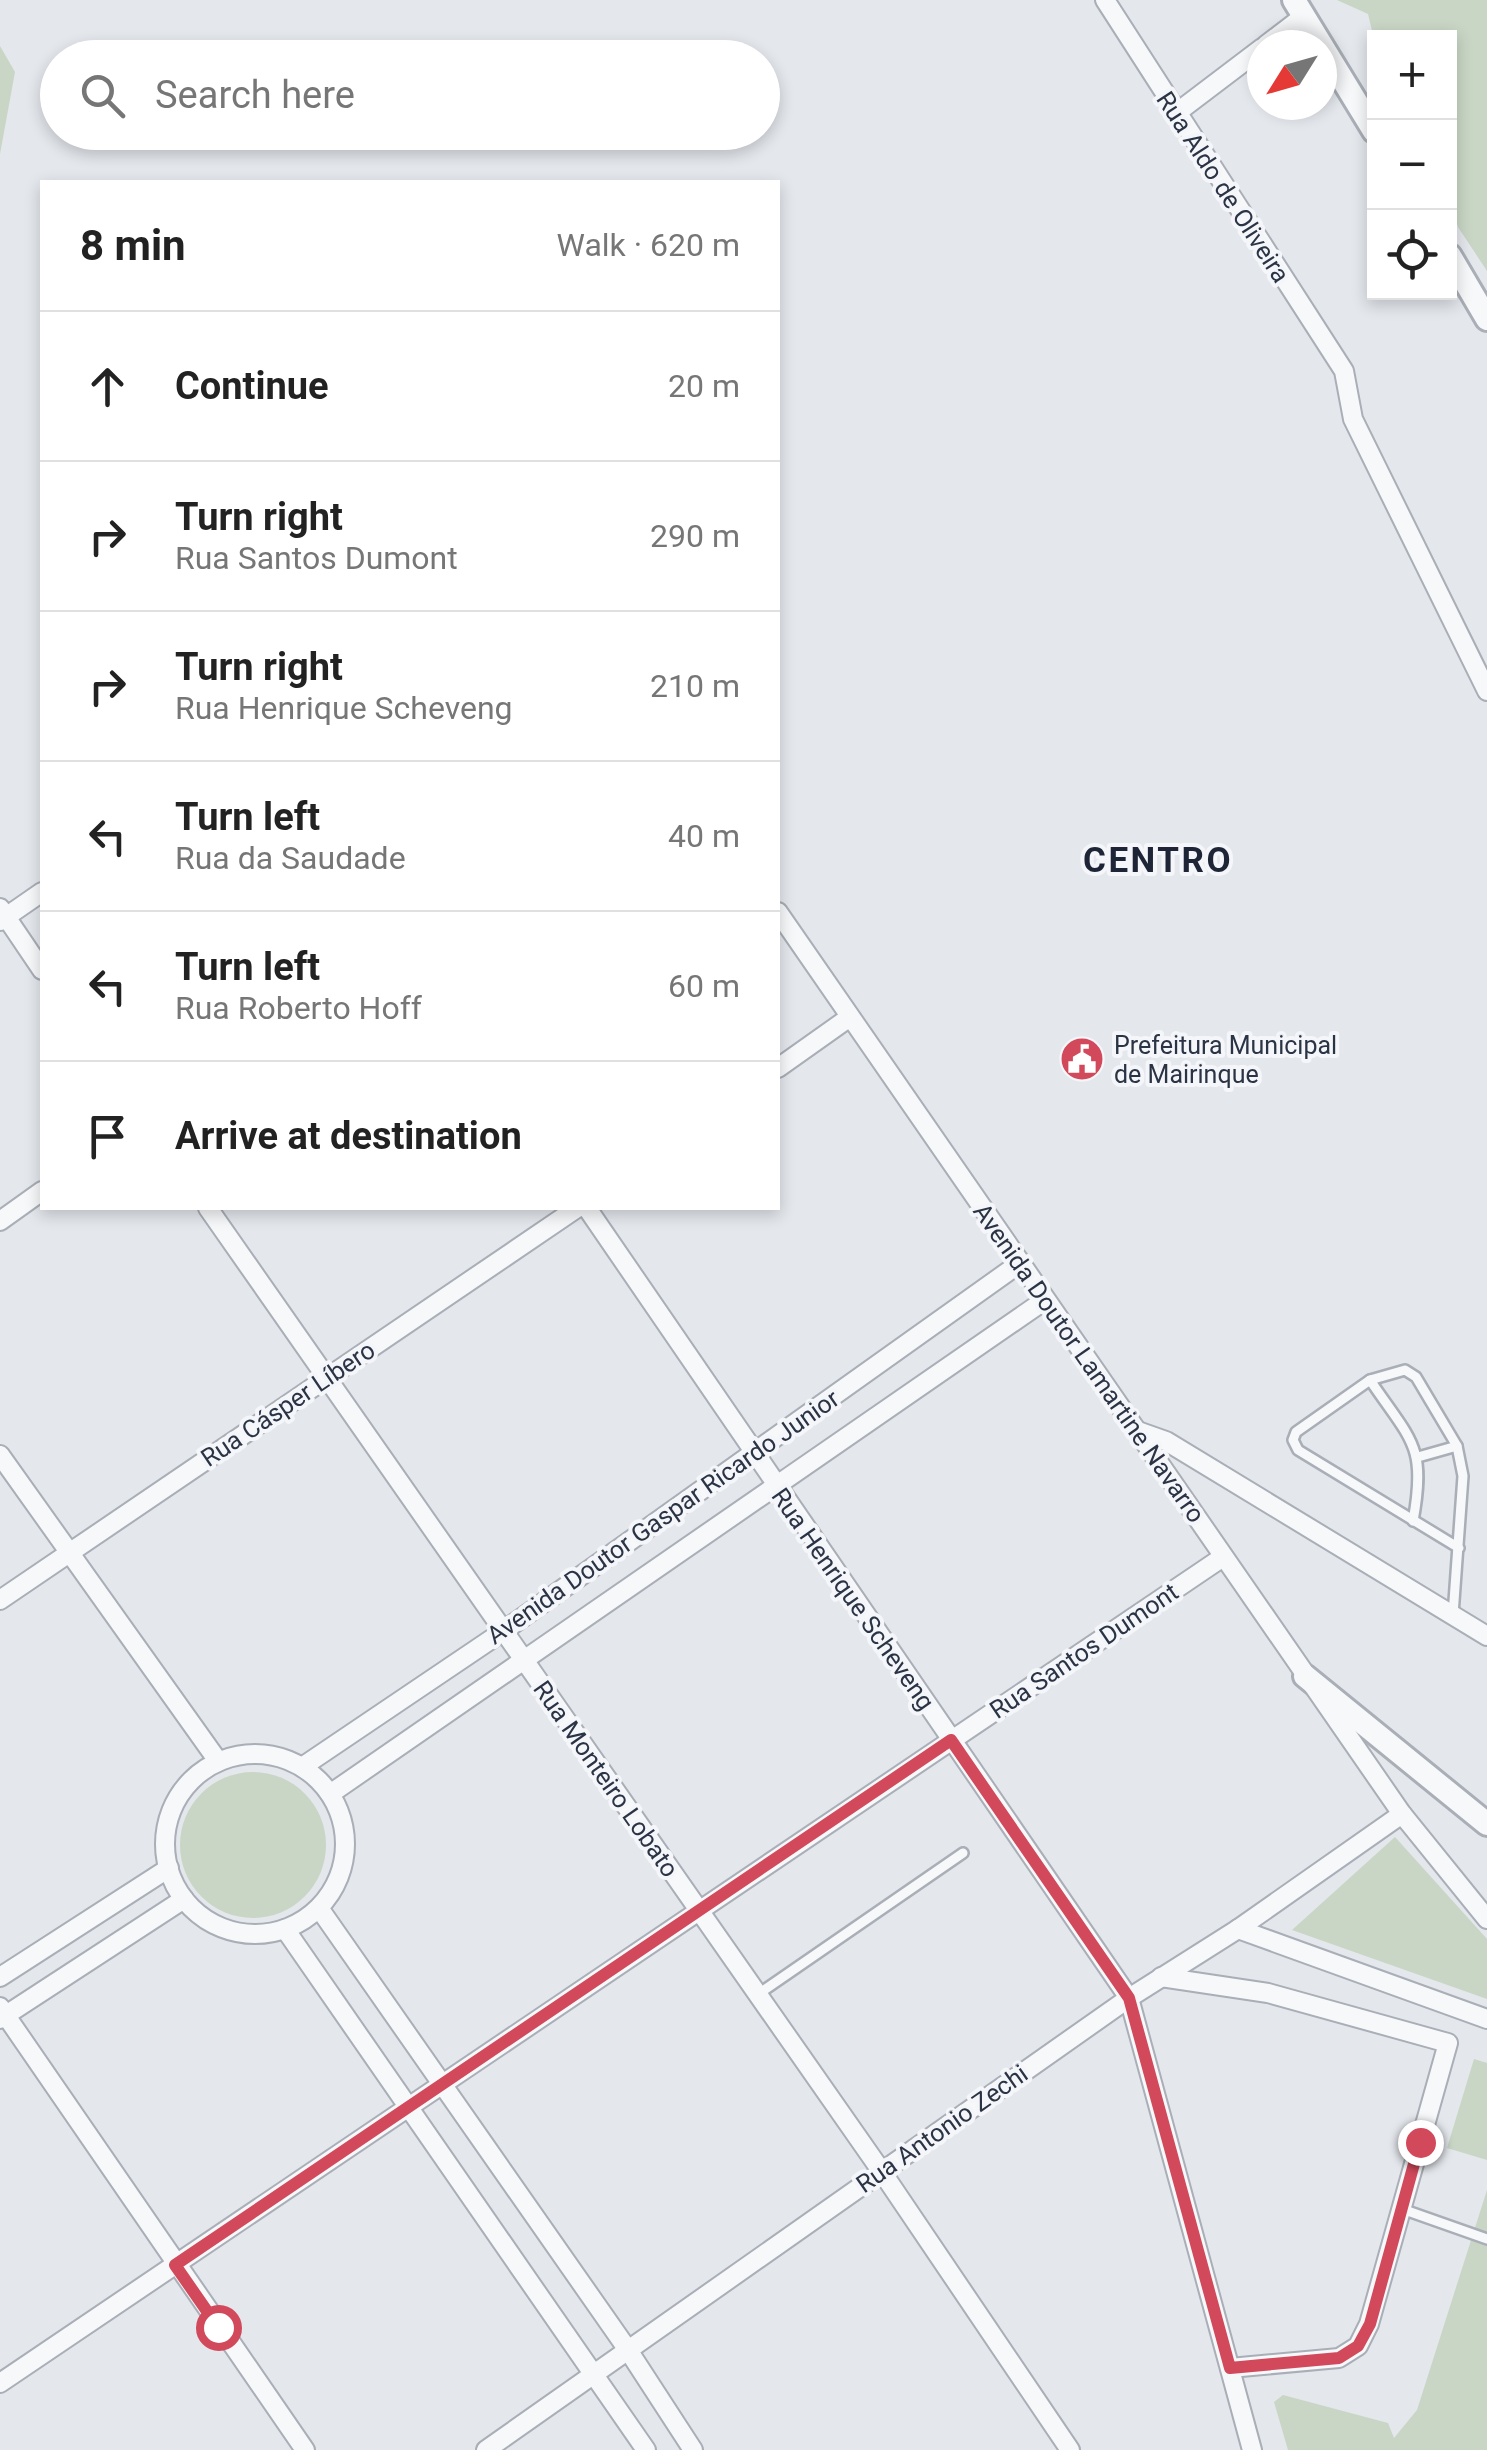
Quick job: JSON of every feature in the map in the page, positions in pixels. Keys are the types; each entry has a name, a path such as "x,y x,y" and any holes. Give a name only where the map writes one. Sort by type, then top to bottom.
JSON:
{"street":[{"name":"Rua Aldo de Oliveira","path":"1105,0 1344,372 1353,419 1487,690"},
{"path":"1279,30 1299,8 1367,120"},
{"path":"1175,114 1247,59"},
{"path":"1457,268 1487,319"},
{"path":"40,893 2,915 40,967"},
{"name":"Avenida Doutor Lamartine Navarro","path":"780,915 1402,1814 1487,1919"},
{"path":"780,1067 850,1017"},
{"path":"0,1221 40,1193"},
{"name":"Rua Monteiro Lobato","path":"209,1210 882,2172 1070,2450"},
{"name":"Rua Cásper Líbero","path":"0,1600 574,1210"},
{"name":"Rua Henrique Scheveng","path":"588,1210 1129,1998 1252,2450"},
{"name":"Avenida Doutor Gaspar Ricardo Junior","path":"302,1767 502,1632 1020,1262"},
{"name":"Avenida Doutor Gaspar Ricardo Junior","path":"330,1794 1045,1300"},
{"path":"1135,1430 1166,1441 1487,1636"},
{"path":"0,1455 218,1761"},
{"name":"Rua Santos Dumont","path":"0,2383 1223,1557"},
{"path":"1305,1676 1487,1824"},
{"path":"246,1754 276,1756 302,1767 330,1794 343,1822 345,1853 337,1883 319,1908 285,1929 266,1933 230,1930 197,1912 184,1898 168,1868 169,1817 180,1794 197,1775 218,1761 246,1754"},
{"name":"Rua Antonio Zechi","path":"486,2450 1129,1998 1402,1814"},
{"path":"0,1977 168,1868"},
{"path":"184,1898 2,2014 306,2450"},
{"path":"319,1908 628,2350 692,2450"},
{"path":"1238,1928 1487,2019"},
{"path":"285,1929 646,2450"},
{"path":"1161,1977 1268,1993 1448,2042 1370,2324 1358,2346 1339,2358 1230,2368"}],"lane":[{"path":"1454,1615 1459,1548 1462,1476 1457,1446 1416,1377 1404,1370 1370,1380 1296,1432 1293,1440 1298,1450 1459,1548"},
{"path":"1370,1380 1418,1457 1421,1475 1412,1520"},
{"path":"1418,1457 1457,1446"},
{"path":"757,1995 963,1854"},
{"path":"1402,2209 1487,2239"}],"green space":[{"path":"1337,0 1487,0 1487,271 1457,224 1457,30 1372,30 1368,14"},
{"path":"0,46 15,72 0,154"},
{"path":"253,1772 281,1777 305,1793 321,1817 326,1845 321,1873 305,1897 281,1913 253,1918 225,1913 201,1897 185,1873 180,1845 185,1817 201,1793 225,1777"},
{"path":"1395,1837 1487,1939 1487,1999 1292,1930"},
{"path":"1474,2059 1487,2063 1487,2160 1447,2148"},
{"path":"1487,2190 1487,2450 1288,2450 1274,2402 1283,2395 1388,2423 1394,2438 1417,2410"}],"place":[{"name":"Prefeitura Municipal de Mairinque","path":"1082,1059"}],"district":[{"name":"CENTRO","path":"1158,860"}],"route":[{"path":"218,2327 175,2265 951,1740 1129,1998 1230,2368 1339,2358 1358,2346 1370,2324 1420,2142"}]}
